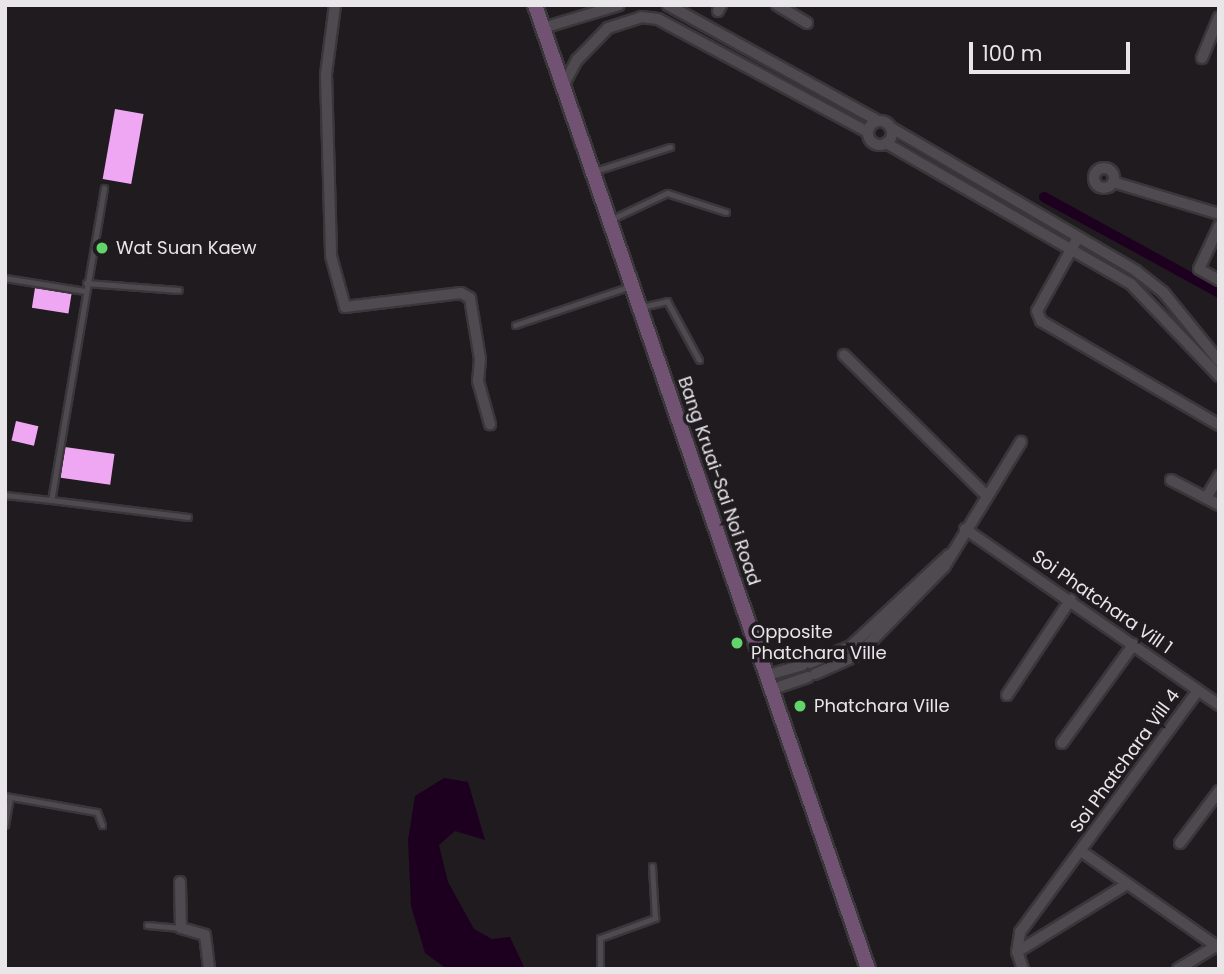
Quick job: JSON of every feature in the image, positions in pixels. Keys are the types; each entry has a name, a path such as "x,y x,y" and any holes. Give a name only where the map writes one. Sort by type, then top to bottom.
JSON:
{"main road":[{"name":"Bang Kruai-Sai Noi Road","path":"535,5 868,969"}],"street":[{"path":"335,5 326,74 331,256 345,307 461,292 470,298 480,359 478,380 490,424"},
{"path":"543,28 620,5"},
{"path":"668,5 890,127 936,162 1151,298 1219,376"},
{"path":"777,5 807,23"},
{"path":"603,12 608,28"},
{"path":"563,86 577,60 608,28 641,17 658,19 868,132 873,143 886,143 936,162 1080,236 1163,292 1219,361"},
{"path":"1202,58 1219,17"},
{"path":"696,40 706,25"},
{"path":"781,87 791,74"},
{"path":"868,132 878,121"},
{"path":"886,143 890,127"},
{"path":"1113,182 1219,214"},
{"path":"1219,226 1199,269 1219,280"},
{"path":"1080,236 1037,311 1041,321 1219,425"},
{"path":"844,355 985,494"},
{"path":"771,682 812,675 855,650 949,555 985,494 1021,442"},
{"path":"1206,498 1219,476"},
{"path":"1171,480 1219,505"},
{"name":"Soi Phatchara Vill 1","path":"965,530 1071,599 1219,705"},
{"path":"1007,695 1071,599"},
{"path":"1062,743 1134,644"},
{"path":"771,682 806,664 855,650"},
{"name":"Soi Phatchara Vill 4","path":"1017,952 1020,932 1198,691"},
{"path":"1180,843 1219,791"},
{"name":"Soi Phatchara Vill 4","path":"1081,851 1217,947"},
{"path":"180,882 181,929 205,935 209,969"},
{"path":"1023,969 1017,952 1127,884"},
{"path":"1178,969 1217,947"}],"lane":[{"path":"592,172 670,147"},
{"path":"51,499 104,188"},
{"path":"609,221 667,193 726,212"},
{"path":"5,278 85,291"},
{"path":"86,283 179,290"},
{"path":"515,325 631,286"},
{"path":"639,307 667,301 699,360"},
{"path":"5,495 188,517"},
{"path":"5,825 8,797 97,812 102,825"},
{"path":"600,969 600,938 655,918 652,866"},
{"path":"147,925 181,929"}],"shaded area":[{"path":"444,778 468,782 485,840 455,831 439,845 448,882 474,929 492,939 510,937 525,969 447,969 425,953 411,906 408,840 415,796"}],"building":[{"path":"115,109 144,114 131,184 103,179"},
{"path":"35,288 72,294 68,314 32,308"},
{"path":"16,421 38,426 34,446 12,440"},
{"path":"65,447 115,454 110,485 61,478"}],"waterway":[{"path":"1044,197 1219,293"}],"place":[{"name":"Wat Suan Kaew","path":"102,248"},
{"name":"Opposite Phatchara Ville","path":"737,643"},
{"name":"Phatchara Ville","path":"800,706"}]}
